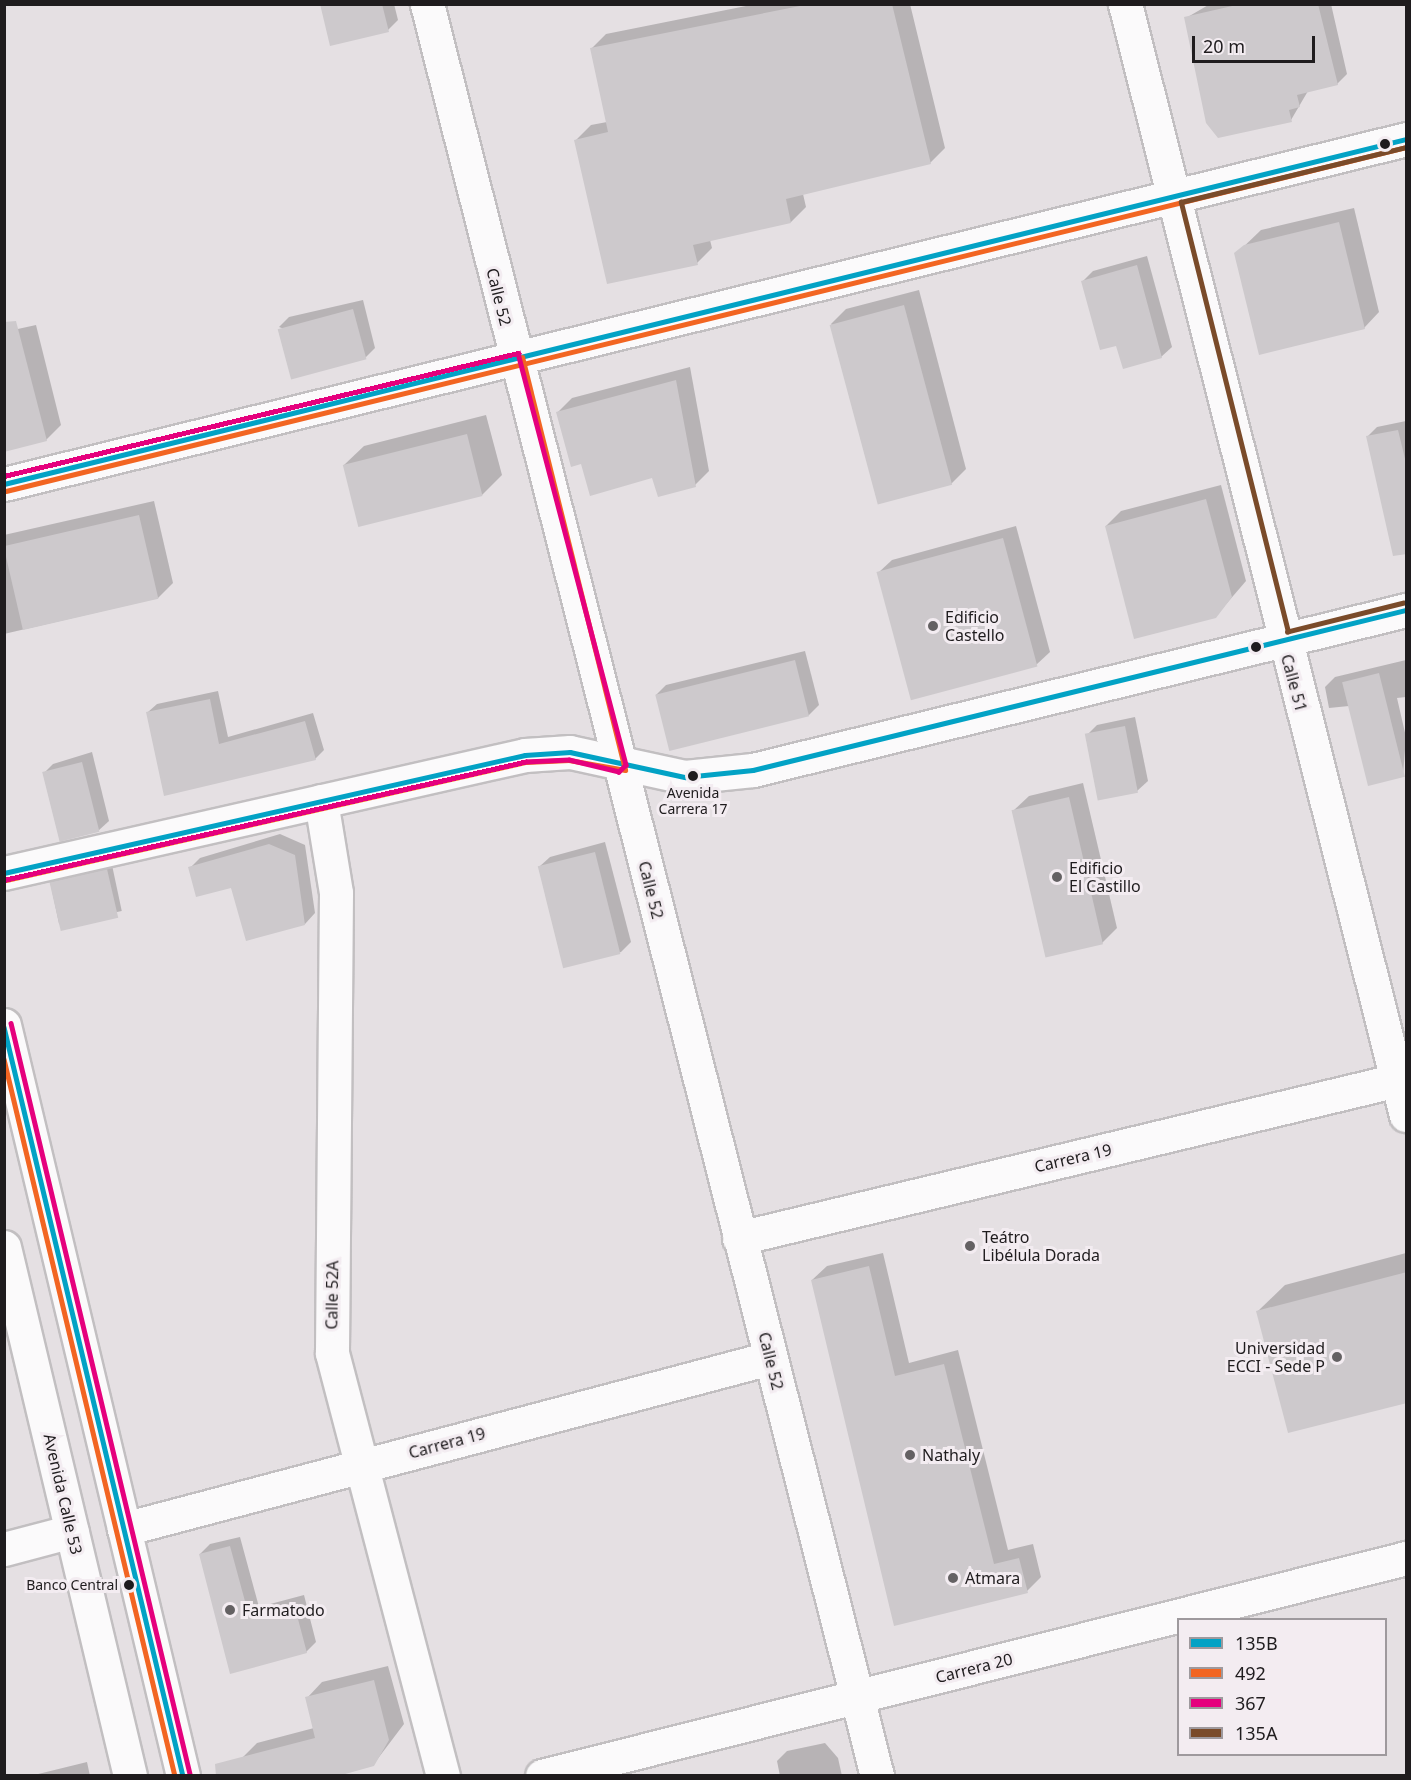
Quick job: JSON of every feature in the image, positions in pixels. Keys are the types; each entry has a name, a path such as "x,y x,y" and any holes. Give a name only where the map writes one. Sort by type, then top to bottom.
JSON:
{"street":[{"name":"Calle 52","path":"427,4 515,360 877,1776"},
{"name":"Calle 51","path":"1125,4 1283,640 1402,1079 1407,1115"},
{"path":"4,484 1407,139"},
{"path":"4,873 525,755 570,752 619,765 685,777 742,772 1407,610"},
{"name":"Calle 52A","path":"321,801 336,893 332,1353 443,1776"},
{"path":"4,1025 183,1776"},
{"name":"Carrera 19","path":"739,1238 1402,1079"},
{"name":"Avenida Calle 53","path":"4,1247 130,1776"},
{"name":"Carrera 19","path":"124,1529 770,1358"},
{"path":"4,1549 72,1531"},
{"name":"Carrera 20","path":"542,1776 1407,1558"}],"building":[{"path":"320,4 382,4 389,32 330,46"},
{"path":"810,4 892,4 931,164 786,199 791,223 693,245 698,265 607,284 574,140 608,132 590,48"},
{"path":"1241,4 1318,4 1338,85 1297,95 1300,107 1289,110 1292,122 1218,138 1206,123 1184,17"},
{"path":"1339,222 1365,329 1259,355 1234,253 1244,245"},
{"path":"1137,265 1162,358 1123,369 1116,346 1100,350 1081,281"},
{"path":"904,305 952,485 878,505 830,325"},
{"path":"353,309 366,359 291,379 278,329"},
{"path":"16,321 47,441 4,452 4,322"},
{"path":"676,380 696,487 658,497 652,478 590,496 581,464 571,467 556,412"},
{"path":"1398,430 1407,467 1407,554 1393,556 1366,436"},
{"path":"467,434 482,496 358,527 343,465"},
{"path":"1206,499 1232,597 1216,618 1134,639 1105,526"},
{"path":"139,515 158,599 23,630 4,546"},
{"name":"Edificio Castello","path":"1003,538 1037,666 911,700 876,572"},
{"path":"795,660 809,716 669,751 655,695"},
{"path":"1379,673 1405,777 1368,786 1342,682"},
{"path":"210,699 219,744 305,721 316,760 164,796 146,712"},
{"path":"1125,726 1138,793 1098,801 1085,734"},
{"path":"82,762 99,832 60,842 42,772"},
{"name":"Edificio El Castillo","path":"1069,797 1103,944 1045,957 1012,810"},
{"path":"269,844 295,855 305,925 246,941 231,888 196,897 188,867"},
{"path":"595,852 620,954 563,968 538,866"},
{"path":"107,869 118,918 61,931 50,882"},
{"path":"869,1266 895,1376 944,1364 994,1564 1019,1558 1028,1593 894,1626 811,1280"},
{"name":"Universidad ECCI - Sede P","path":"1407,1272 1407,1403 1288,1433 1256,1311"},
{"name":"Farmatodo","path":"230,1546 249,1616 294,1604 307,1653 230,1674 199,1554"},
{"path":"374,1680 389,1740 374,1766 338,1776 216,1776 215,1764 315,1738 305,1697"}],"transit line":[{"name":"135B","path":"4,484 1406,139"},
{"name":"492","path":"6,491 1406,147"},
{"name":"135A","path":"1404,603 1288,632 1181,202 1406,147"},
{"name":"367","path":"4,476 518,353 626,765 619,772 569,760 526,762 6,880"},
{"name":"492","path":"6,880 526,762 569,760 625,770 522,358"},
{"name":"135B","path":"4,873 525,755 570,752 685,777 753,770 1406,610"},
{"name":"367","path":"11,1023 190,1774"},
{"name":"135B","path":"4,1027 183,1776"},
{"name":"492","path":"4,1059 175,1776"}],"place":[{"name":"Edificio Castello","path":"933,626"},
{"name":"Avenida Carrera 17","path":"693,776"},
{"name":"Edificio El Castillo","path":"1057,877"},
{"name":"Teátro Libélula Dorada","path":"970,1246"},
{"name":"Universidad ECCI - Sede P","path":"1337,1357"},
{"name":"Nathaly","path":"910,1455"},
{"name":"Atmara","path":"953,1578"},
{"name":"Banco Central","path":"129,1585"},
{"name":"Farmatodo","path":"230,1610"}]}
